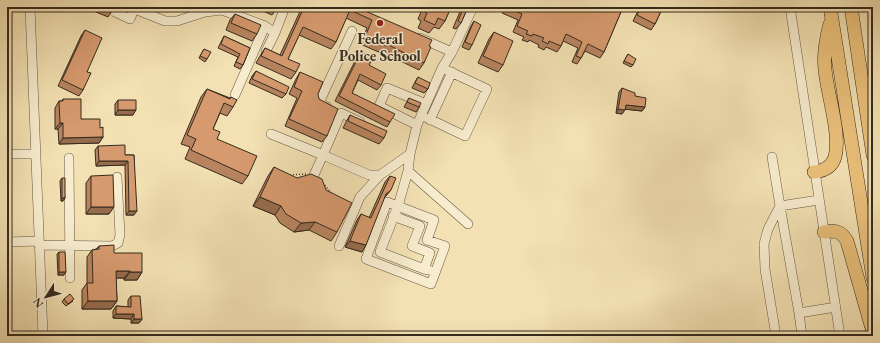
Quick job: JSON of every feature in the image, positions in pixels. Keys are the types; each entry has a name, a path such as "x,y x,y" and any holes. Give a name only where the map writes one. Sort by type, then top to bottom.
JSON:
{"highway":[{"path":"850,7 873,155"},
{"path":"814,172 823,171 829,166 835,157 836,139 824,68 825,44 831,12"},
{"path":"831,12 873,278"},
{"path":"824,232 837,231 842,234 847,241 873,332"}],"street":[{"path":"30,7 43,336"},
{"path":"117,7 115,12 130,19 135,8 165,21 178,21 205,12 222,10 266,26 275,33"},
{"path":"266,51 285,7"},
{"path":"435,272 380,252 398,206 408,171 410,154 417,125 442,68 452,52 473,7"},
{"path":"790,7 840,336"},
{"path":"235,95 266,26"},
{"path":"352,31 319,103 369,126"},
{"path":"411,34 452,52"},
{"path":"421,115 465,136 475,116 487,89 442,68"},
{"path":"430,120 452,72"},
{"path":"417,125 379,106 387,88 426,104"},
{"path":"313,176 341,113"},
{"path":"271,134 369,175 380,175"},
{"path":"7,154 36,154"},
{"path":"339,246 360,197 380,175 410,154"},
{"path":"772,157 802,336"},
{"path":"70,158 70,278"},
{"path":"408,171 468,224"},
{"path":"7,242 70,246 112,246 118,243 120,235 117,177"},
{"path":"780,206 819,200"},
{"path":"387,202 398,206 434,220 427,240 445,246 431,284 366,259 387,202"},
{"path":"776,336 765,268 764,244 768,229 780,206"},
{"path":"393,216 420,226 412,246 430,253 424,269"},
{"path":"799,313 836,307"}],"path":[{"path":"290,175 305,174 313,176"},
{"path":"322,182 333,195"}],"building":[{"path":"103,7 113,7 112,11"},
{"path":"304,7 356,7 432,40 429,46 431,47 424,63 387,44 386,46 365,37 372,20 350,10 336,42 303,27 288,59 300,64 296,72 261,56 265,48 282,56"},
{"path":"425,7 451,7 445,21 438,18 435,25 424,20 427,13 423,11"},
{"path":"464,7 468,7 461,23 458,21"},
{"path":"507,7 589,7 594,9 595,7 623,7 604,52 588,44 581,58 576,56 582,42 566,34 561,46 549,41 548,44 542,41 544,38 533,34 532,36 526,34 528,31 517,26 522,14"},
{"path":"641,7 663,7 655,24 637,15"},
{"path":"235,14 261,25 257,34 231,23"},
{"path":"474,21 481,25 472,45 465,42"},
{"path":"7,26 9,26 9,32 7,32"},
{"path":"85,30 102,38 87,72 91,73 83,90 62,80"},
{"path":"494,32 513,41 503,65 483,56"},
{"path":"224,36 250,48 243,65 236,62 240,54 221,44"},
{"path":"204,49 211,52 207,59 200,56"},
{"path":"361,52 373,58 369,65 386,74 381,85 360,74 352,93 395,114 390,122 339,96"},
{"path":"628,54 636,59 633,65 624,61"},
{"path":"9,69 9,80 7,80 7,70"},
{"path":"256,71 289,87 286,94 252,79"},
{"path":"300,72 323,82 318,94 319,99 338,109 327,136 289,119 302,91 294,87"},
{"path":"418,77 430,83 428,89 415,83"},
{"path":"622,88 635,93 635,96 646,98 645,107 626,105 625,110 618,109"},
{"path":"207,89 230,99 231,97 237,100 233,107 224,103 213,129 220,132 217,139 257,156 248,176 191,150 196,139 187,135"},
{"path":"8,92 9,104 7,104"},
{"path":"409,98 421,103 419,107 407,102"},
{"path":"63,99 81,99 81,119 100,119 100,128 103,127 103,137 63,138 63,123 60,123 59,101 63,101"},
{"path":"118,100 136,100 136,110 118,110"},
{"path":"350,115 387,131 384,138 348,121"},
{"path":"125,145 125,155 134,155 137,211 129,211 128,161 99,161 98,146"},
{"path":"274,167 297,178 311,174 322,179 326,190 352,203 337,232 315,222 301,223 286,214 281,206 260,197"},
{"path":"7,175 10,175 10,208 7,208"},
{"path":"113,175 114,207 91,207 91,176"},
{"path":"390,176 396,178 391,190 386,194 366,245 350,241 361,214 371,218"},
{"path":"62,178 65,178 65,198 62,198"},
{"path":"114,245 114,253 142,253 142,272 116,271 117,301 88,301 87,283 93,283 92,250 99,249 99,246"},
{"path":"59,252 65,252 66,272 59,272"},
{"path":"70,294 74,299 68,304 64,299"},
{"path":"131,296 140,296 142,319 134,319 134,314 116,314 116,306 131,307"},
{"path":"148,334 148,336 112,336 112,335"}],"place":[{"name":"Federal Police School","path":"380,23"}]}
